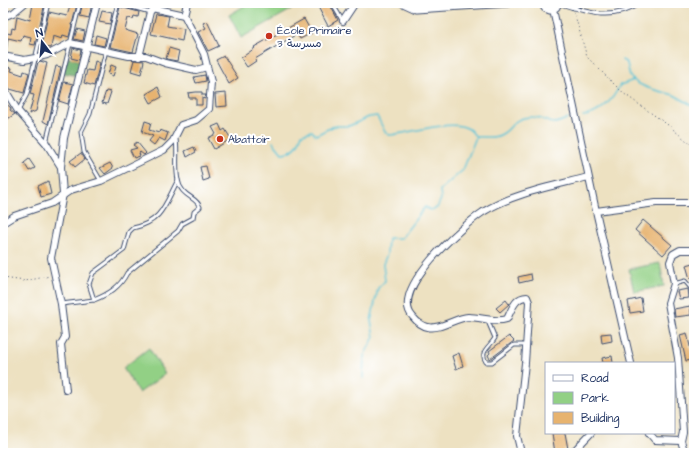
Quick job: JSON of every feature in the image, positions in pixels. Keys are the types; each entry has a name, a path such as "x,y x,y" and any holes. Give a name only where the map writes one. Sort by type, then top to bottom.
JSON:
{"street":[{"path":"66,390 62,344 65,337 61,304 54,276 52,251 63,194 61,167 64,138 97,3"},
{"path":"139,57 151,10 158,3"},
{"path":"3,223 14,216 52,203 63,194 71,190 101,180 164,150 175,137 181,125 196,120 209,109 211,82 208,67 204,54 184,15 187,3"},
{"path":"343,21 356,3"},
{"path":"403,3 416,9 509,3"},
{"path":"542,3 545,8 553,9"},
{"path":"553,9 558,3"},
{"path":"3,17 10,14 21,4"},
{"path":"553,9 588,177 631,362"},
{"path":"151,10 184,15"},
{"path":"3,56 24,60 35,58 48,55 70,43 105,52 139,57 146,56 165,63 196,70 208,67"},
{"path":"3,91 8,95 18,112 46,144 61,167"},
{"path":"522,453 517,436 526,345 529,302 527,297 520,297 516,301 507,319 499,322 468,317 432,328 419,323 411,316 407,307 413,286 422,270 438,251 483,212 525,194 588,177"},
{"path":"596,211 656,203 694,203"},
{"path":"685,453 681,440 683,432 678,358 668,303 674,284 670,262 672,254 680,250 694,250"},
{"path":"572,453 589,434"},
{"path":"650,434 655,440 681,440"}],"lane":[{"path":"18,112 27,94 48,3"},
{"path":"46,144 80,3"},
{"path":"101,180 84,152 81,132 90,114 117,3 151,10"},
{"path":"332,3 343,21"},
{"path":"558,3 588,13 610,14 630,9 640,3"},
{"path":"573,8 582,3"},
{"path":"61,304 94,300 109,294 124,280 128,273 178,231 182,224 193,218 194,212 200,207 199,204 184,193 180,188 176,169 178,152 175,137"},
{"path":"94,300 89,284 93,273 124,250 129,232 133,228 146,225 157,218 178,180"},
{"path":"674,284 686,281 691,288 694,298"},
{"path":"487,319 494,338 484,351 483,355 486,362 492,362 514,345 526,345"}],"path":[{"path":"573,8 587,58 623,93 668,125 694,147"},
{"path":"3,278 26,281 54,276"}],"green space":[{"path":"249,3 293,3 296,7 241,38 229,15"},
{"path":"68,57 81,61 78,76 63,73"},
{"path":"660,263 664,286 634,292 629,269"},
{"path":"149,348 165,374 139,393 123,368"}],"building":[{"path":"45,3 35,45 30,44 31,37 23,35 21,41 8,38 6,52 3,52 3,32 11,34 12,28 15,29 17,16 30,20 33,4"},
{"path":"71,3 77,4 69,37 63,35 62,39 53,36 51,48 41,46 49,12 67,16"},
{"path":"88,3 92,3 89,18 80,16 82,6 87,7"},
{"path":"316,3 329,3 338,20 328,26"},
{"path":"120,7 139,12 138,17 134,16 133,19 128,18 125,30 138,34 133,52 110,47"},
{"path":"102,11 112,13 110,24 99,22"},
{"path":"156,14 169,16 167,26 184,29 182,41 151,34"},
{"path":"304,19 312,33 300,39 297,34 255,59 256,61 247,67 241,58 255,48 254,47"},
{"path":"207,21 219,46 208,51 198,32 206,28 203,23"},
{"path":"77,29 85,31 83,41 74,39"},
{"path":"96,35 106,38 104,46 94,44"},
{"path":"73,48 81,50 79,60 71,58"},
{"path":"169,48 179,51 177,61 166,59"},
{"path":"224,56 238,78 229,84 216,60"},
{"path":"134,60 144,61 141,74 131,71"},
{"path":"40,61 47,63 36,111 29,114 34,95 30,94 38,62"},
{"path":"95,61 100,63 94,86 84,83 87,70 93,71"},
{"path":"111,65 116,67 113,76 108,74"},
{"path":"3,66 12,68 11,71 23,75 24,71 29,73 24,93 3,87"},
{"path":"56,66 61,67 48,124 43,121"},
{"path":"205,75 206,81 196,83 194,77"},
{"path":"64,82 73,84 68,104 59,101"},
{"path":"158,87 162,97 151,103 146,94"},
{"path":"106,91 111,92 107,104 102,103"},
{"path":"202,92 202,95 206,95 205,99 202,98 202,105 196,105 196,98 189,98 188,93"},
{"path":"226,93 227,106 216,107 215,94"},
{"path":"3,101 15,114 3,122"},
{"path":"145,121 151,123 149,130 159,133 160,130 168,133 165,141 159,138 154,145 149,141 153,136 142,132"},
{"name":"Abattoir","path":"219,124 222,131 225,129 231,139 214,149 208,138 216,134 212,127"},
{"path":"137,142 146,153 144,155 140,152 140,156 134,158 130,150 137,148 133,145"},
{"path":"194,147 196,152 187,157 185,151"},
{"path":"81,153 85,159 75,167 70,161"},
{"path":"29,159 35,168 29,171 24,163"},
{"path":"110,163 113,168 105,174 100,168"},
{"path":"206,166 209,179 203,181 200,167"},
{"path":"48,181 51,194 41,197 38,186"},
{"path":"643,220 672,245 663,255 635,230"},
{"path":"694,263 694,277 690,279 686,265"},
{"path":"531,274 532,280 519,283 518,277"},
{"path":"688,289 689,298 679,299 677,291"},
{"path":"641,298 643,311 630,313 628,301"},
{"path":"506,300 509,304 500,312 496,308"},
{"path":"690,306 691,315 675,317 674,309"},
{"path":"611,333 612,341 602,343 601,334"},
{"path":"687,333 693,360 686,361 680,335"},
{"path":"509,336 514,341 490,359 488,355 490,353 489,351"},
{"path":"459,353 463,366 456,369 452,356"},
{"path":"612,356 613,362 603,362 602,358"},
{"path":"552,434 565,434 568,449 564,449 565,453 555,453"}],"waterway":[{"path":"622,60 627,63 630,77 637,83 648,88 674,95 694,106"},
{"path":"583,116 600,110 614,96 620,85 634,80"},
{"path":"273,142 282,153 293,150 299,142 302,134 312,131 316,135 334,126 349,126 369,117 377,116 385,132 389,135 431,127 454,125 463,126 472,131 476,137"},
{"path":"363,378 364,356 374,337 371,321 378,288 385,281 383,264 387,254 388,238 401,238 425,207 430,210 437,208 441,199 440,190 463,170 476,137 497,136 504,133 515,122 523,118 536,117 551,123 568,118"}],"place":[{"name":"École Primaire 3 مسرسة","path":"269,36"},
{"name":"Abattoir","path":"220,139"}]}
